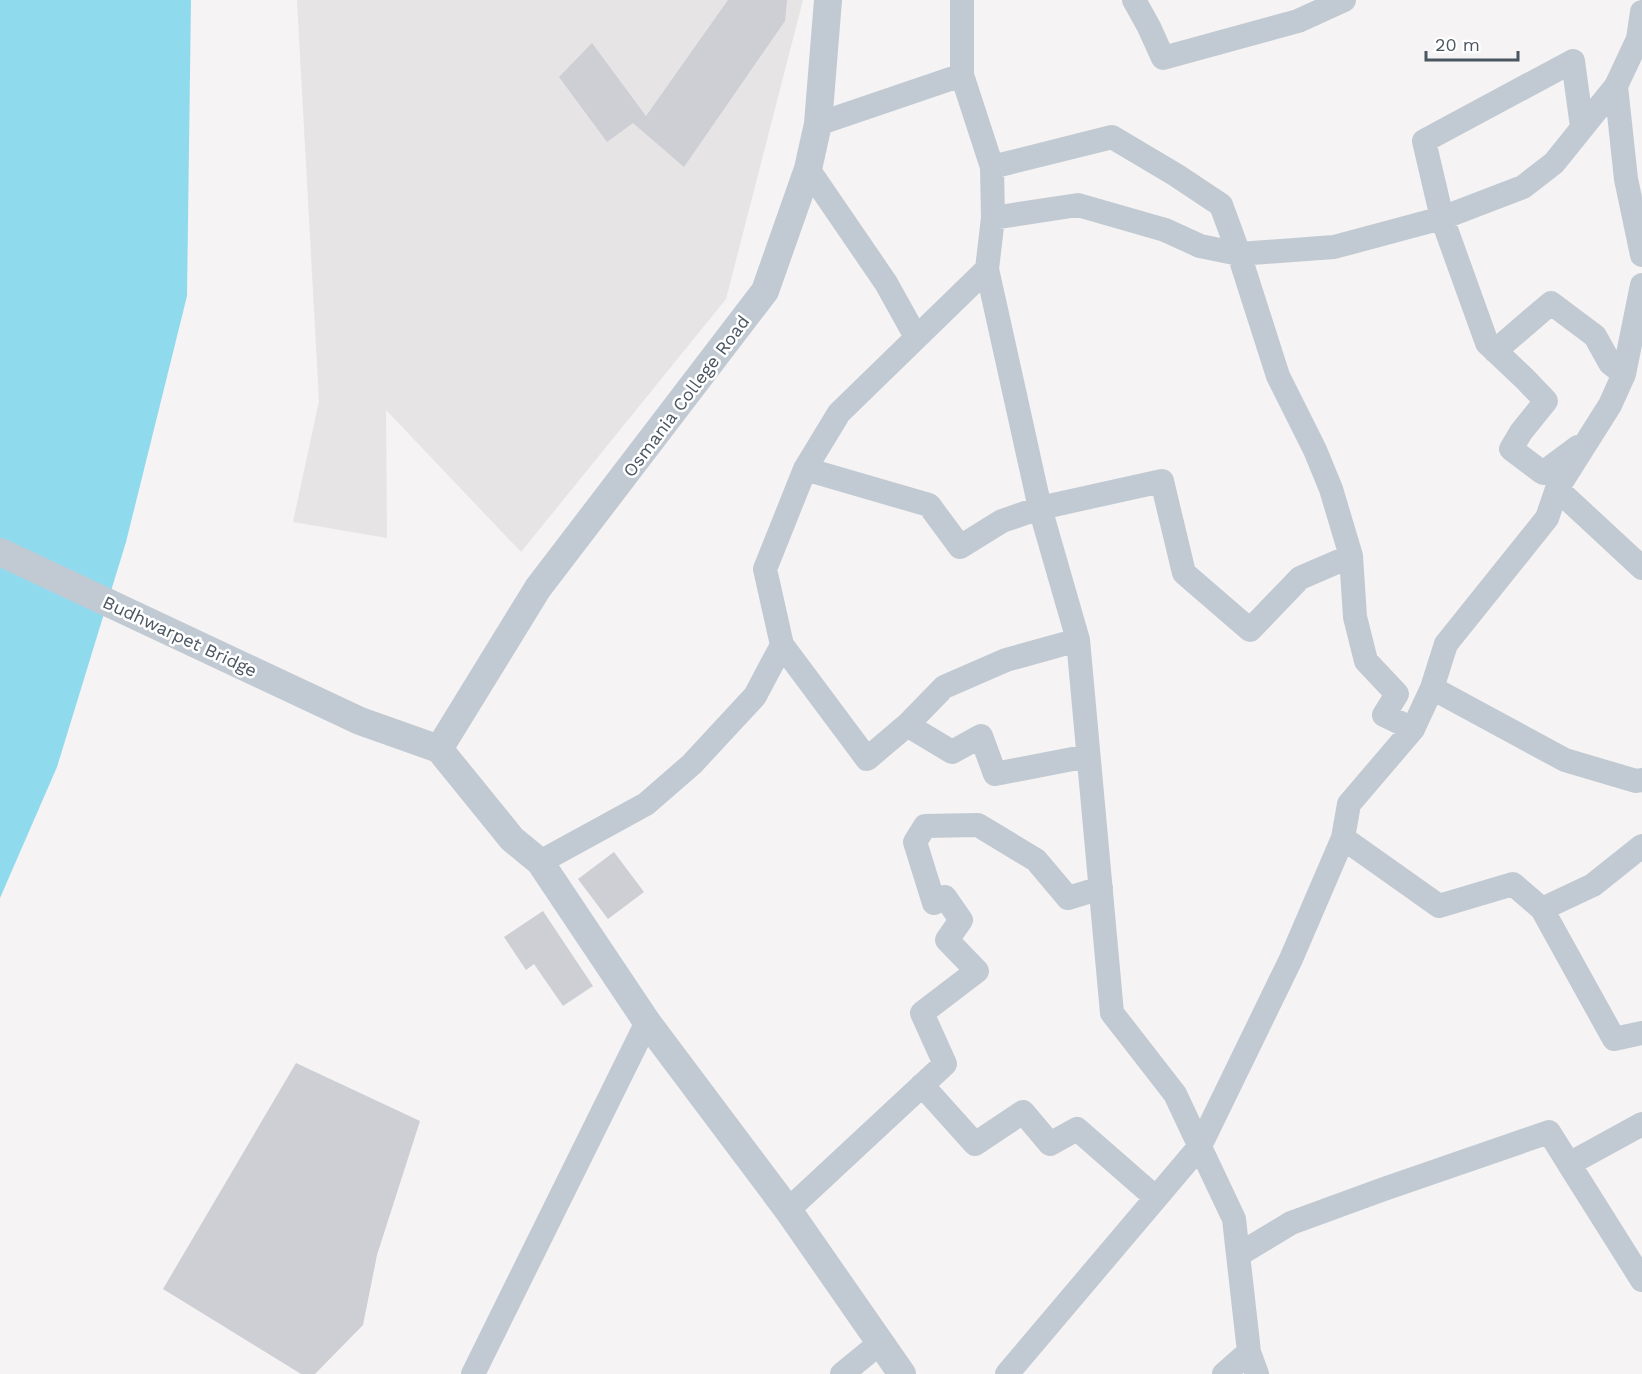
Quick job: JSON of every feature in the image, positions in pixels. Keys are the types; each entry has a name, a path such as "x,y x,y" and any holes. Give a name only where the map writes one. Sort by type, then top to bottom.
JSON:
{"street":[{"name":"Osmania College Road","path":"439,749 538,588 765,291 808,169 818,124 828,0"},
{"path":"962,0 962,75 992,167 993,218 987,268 1041,508 1078,640 1112,1013 1175,1094 1234,1219 1253,1363 1224,1374"},
{"path":"1134,0 1163,58 1298,21 1340,1"},
{"path":"993,218 1078,205 1165,230 1200,246 1239,254 1334,248 1442,218 1523,187 1554,163 1616,86 1638,39 1642,12"},
{"path":"1582,127 1573,61 1424,141 1442,218 1487,344 1526,379 1546,401 1521,432 1511,449 1543,473 1588,440"},
{"path":"818,124 962,75"},
{"path":"1616,86 1626,179 1642,255"},
{"path":"992,167 1112,137 1221,205 1278,376 1315,450 1331,489 1351,556 1354,617 1366,661 1397,694 1384,715 1413,729"},
{"path":"808,169 886,283 916,337"},
{"path":"987,268 838,413 805,470 765,569 782,645 867,759 907,725 944,687 1006,660 1078,640"},
{"path":"1007,1374 1200,1146 1291,959 1343,838 1349,804 1413,729 1432,688 1446,644 1547,518 1557,489 1610,405 1624,374 1642,285"},
{"path":"1495,351 1551,303 1595,336 1610,363 1624,374"},
{"path":"805,470 929,505 960,547 1002,521 1041,508 1161,480 1184,573 1250,630 1300,578 1351,556"},
{"path":"1557,489 1642,568"},
{"name":"Budhwarpet Bridge","path":"0,552 360,721 439,749"},
{"path":"540,862 646,804 692,764 755,696 782,645"},
{"path":"1432,688 1565,760 1636,781 1642,780"},
{"path":"907,725 952,752 981,736 995,774 1088,756"},
{"path":"439,749 512,839 540,862 647,1022 788,1210 902,1374"},
{"path":"788,1210 945,1064 922,1013 977,971 947,940 961,920 945,897 934,903 915,842 925,826 978,825 1036,860 1068,898 1101,888"},
{"path":"1343,838 1439,906 1513,884 1542,909 1614,1039 1642,1033"},
{"path":"1542,909 1593,885 1642,846"},
{"path":"473,1374 647,1022"},
{"path":"922,1085 975,1144 1023,1112 1050,1144 1077,1129 1156,1198"},
{"path":"1569,1164 1642,1124"},
{"path":"1238,1255 1291,1223 1549,1132 1642,1280"},
{"path":"842,1374 880,1343"}],"shaded area":[{"path":"297,0 803,0 726,299 521,552 386,410 387,538 293,522 319,401"}],"water":[{"path":"0,0 191,0 187,296 126,542 57,767 0,898"}],"building":[{"path":"728,0 787,0 785,21 684,167 633,123 607,142 559,77 592,43 646,116"},
{"path":"614,852 644,892 608,919 578,879"},
{"path":"543,911 593,986 563,1006 534,964 526,970 504,937"},
{"path":"296,1063 420,1121 377,1255 363,1325 315,1374 301,1374 163,1289"}]}
